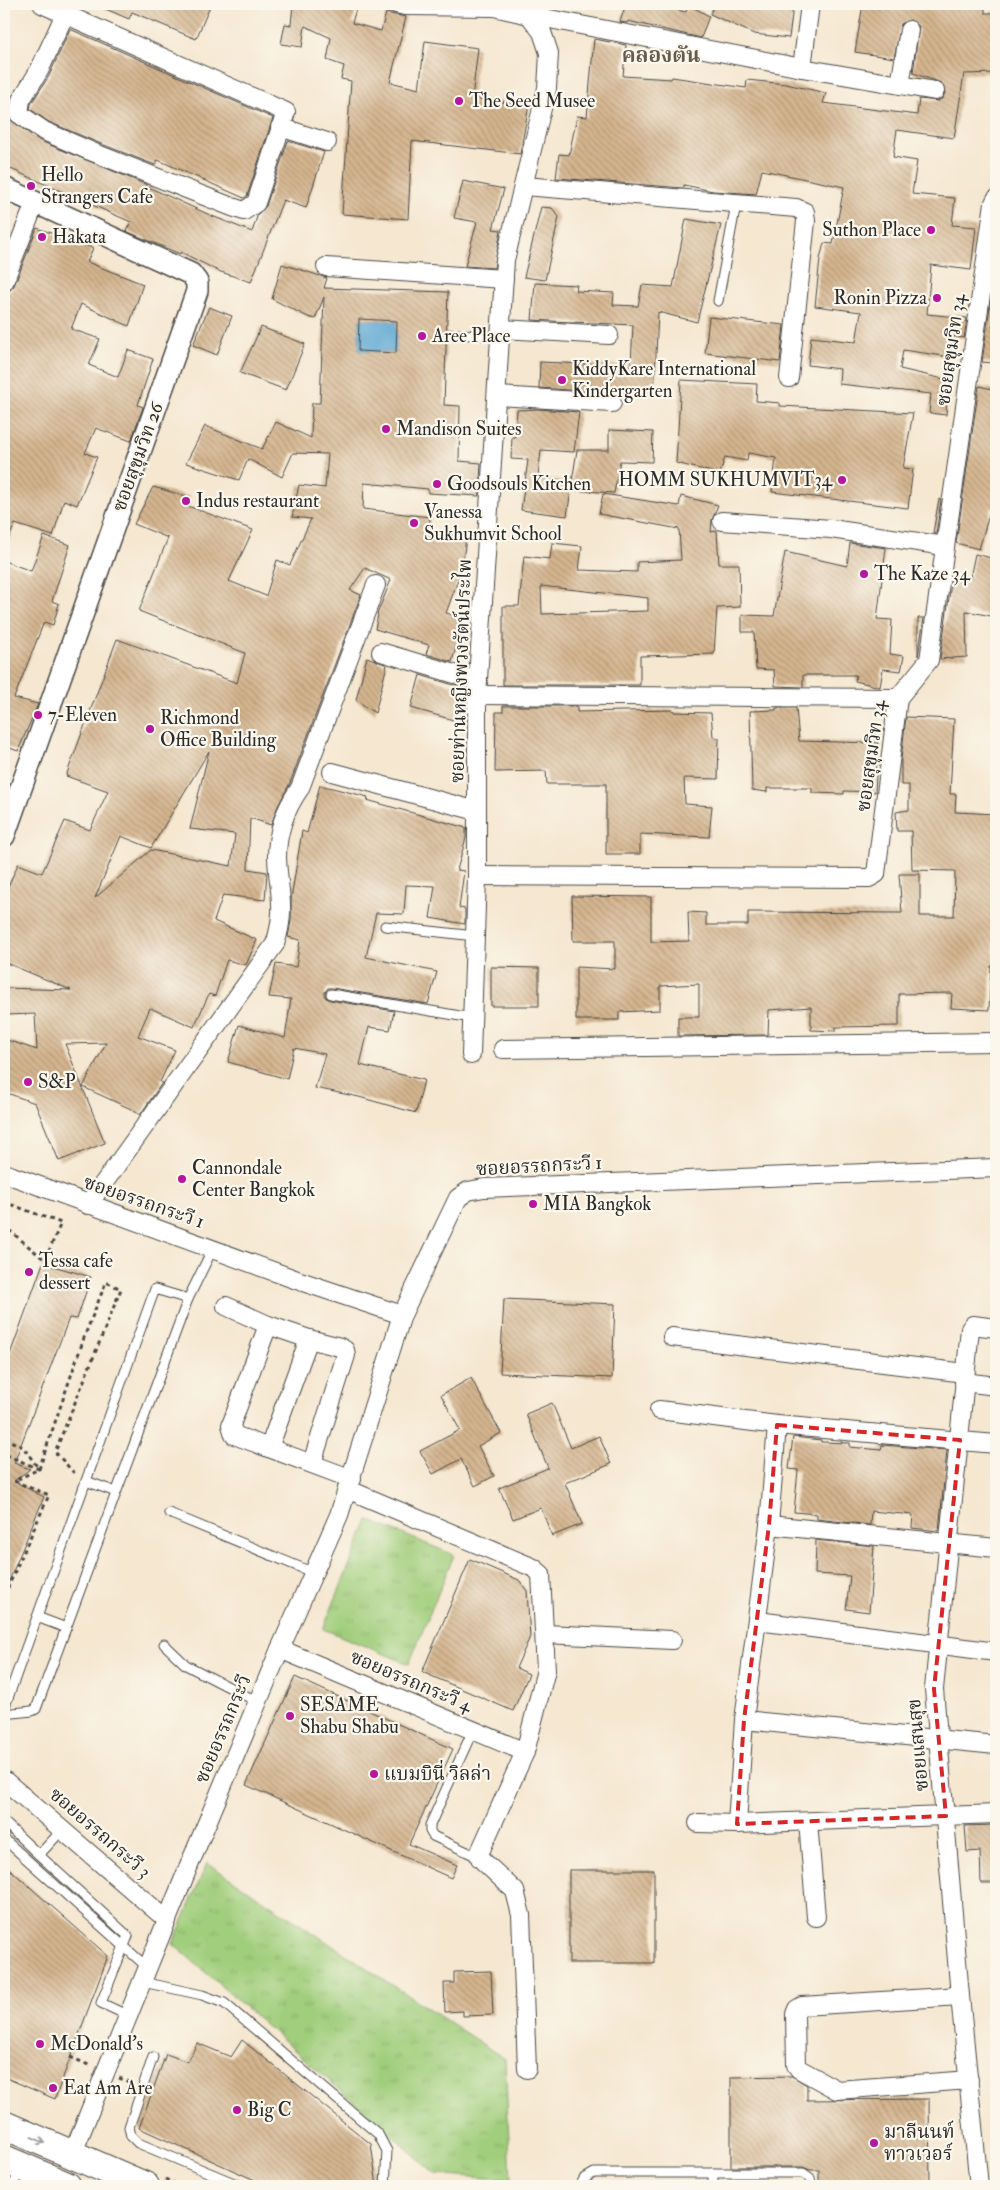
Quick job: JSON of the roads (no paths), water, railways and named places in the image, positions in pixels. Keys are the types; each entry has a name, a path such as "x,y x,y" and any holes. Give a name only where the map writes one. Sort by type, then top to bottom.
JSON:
{"main road":[{"path":"4,2125 144,2186"},
{"path":"13,2171 64,2185 72,2155"}],"street":[{"path":"42,4 66,14 286,112 256,203 244,211 129,168 44,131 19,114 19,106 66,14"},
{"path":"396,4 405,6 494,6 529,15 802,68 936,91"},
{"path":"802,68 810,4"},
{"name":"ซอยท่านหญิงพวงรัตน์ประไพ","path":"471,1055 475,936 478,688 498,396 505,260 547,88 549,66 546,41 538,24 529,15"},
{"path":"900,85 908,30"},
{"path":"280,127 327,142"},
{"path":"524,186 796,208 805,212 806,221 789,378"},
{"name":"ซอยสุขุมวิท 26","path":"4,188 191,274 197,282 193,301 4,836"},
{"name":"ซอยสุขุมวิท 34","path":"476,876 873,877 876,874 898,698 929,660 996,199"},
{"path":"4,282 9,251 35,203"},
{"path":"326,267 504,278"},
{"path":"501,332 608,335"},
{"path":"498,396 612,403"},
{"path":"722,521 831,528 945,546"},
{"path":"88,1205 275,944 281,925 282,903 277,855 282,822 300,788 376,585"},
{"path":"381,652 478,688 898,698"},
{"path":"332,772 477,811"},
{"path":"503,1049 996,1042"},
{"name":"ซอยอรรถกระวี 1","path":"4,1173 297,1280 402,1315 458,1198 468,1192 484,1188 996,1168"},
{"path":"226,1306 308,1339 345,1350 346,1355 312,1463"},
{"name":"ซอยอรรถกระวี","path":"72,2155 280,1648 339,1515 402,1315"},
{"path":"268,1324 231,1428 234,1435 312,1463 350,1484 534,1568 541,1574 546,1670 525,1752 479,1854 480,1858 515,1891 518,1898 521,1915 527,2069"},
{"name":"ซอยแสนสุข","path":"979,2186 960,1996 934,1689 960,1440 964,1377 971,1325 996,1328"},
{"path":"672,1337 964,1377 996,1386"},
{"path":"269,1448 308,1339"},
{"path":"659,1410 776,1426 996,1444"},
{"path":"737,1824 744,1720 769,1525 776,1426"},
{"path":"769,1525 996,1548"},
{"path":"758,1621 996,1652"},
{"path":"545,1634 672,1640"},
{"name":"ซอยอรรถกระวี 4","path":"280,1648 525,1752"},
{"path":"744,1720 996,1745"},
{"name":"ซอยอรรถกระวี 3","path":"4,1780 168,1920"},
{"path":"698,1823 808,1822 996,1814"},
{"path":"808,1822 816,1917"},
{"path":"960,1996 802,2006 797,2008 795,2014 796,2065 799,2069 837,2090 969,2080"}],"lane":[{"path":"718,301 736,204"},
{"path":"452,334 501,332"},
{"path":"385,926 475,936"},
{"path":"331,994 472,1018"},
{"path":"4,1714 36,1709 188,1300 213,1248"},
{"path":"4,1709 155,1289 188,1300"},
{"path":"86,1481 116,1492"},
{"path":"169,1513 314,1573"},
{"path":"37,1617 66,1628"},
{"path":"164,1644 186,1664 258,1702"},
{"path":"473,1730 430,1826 430,1831 433,1836 480,1858"},
{"path":"4,1822 128,1935 101,2004 129,2016"},
{"path":"39,1855 63,1829"},
{"path":"4,1839 123,1946 146,1975 224,2003 378,2134 387,2151 384,2186"},
{"path":"153,2057 129,2127 131,2136 138,2143 241,2186"},
{"path":"580,2186 584,2179 594,2172 804,2173 810,2178 811,2186"},
{"path":"713,2173 713,2186"}],"water":[{"path":"359,319 397,321 396,353 358,351"}],"place":[{"name":"The Seed Musee","path":"459,101"},
{"name":"Hello Strangers Cafe","path":"31,186"},
{"name":"Suthon Place","path":"931,230"},
{"name":"Hakata","path":"42,237"},
{"name":"Ronin Pizza","path":"937,298"},
{"name":"Aree Place","path":"422,336"},
{"name":"KiddyKare International Kindergarten","path":"562,380"},
{"name":"Mandison Suites","path":"386,429"},
{"name":"HOMM SUKHUMVIT34","path":"842,480"},
{"name":"Goodsouls Kitchen","path":"437,484"},
{"name":"Indus restaurant","path":"186,501"},
{"name":"Vanessa Sukhumvit School","path":"414,523"},
{"name":"The Kaze 34","path":"864,574"},
{"name":"7-Eleven","path":"38,715"},
{"name":"Richmond Office Building","path":"150,729"},
{"name":"S&P","path":"28,1082"},
{"name":"Cannondale Center Bangkok","path":"182,1179"},
{"name":"MIA Bangkok","path":"533,1204"},
{"name":"Tessa cafe dessert","path":"29,1272"},
{"name":"SESAME Shabu Shabu","path":"290,1716"},
{"name":"แบมบินี่ วิลล่า","path":"374,1774"},
{"name":"McDonald's","path":"40,2044"},
{"name":"Eat Am Are","path":"53,2088"},
{"name":"Big C","path":"237,2110"},
{"name":"มาลีนนท์ ทาวเวอร์","path":"874,2143"}],"district":[{"name":"คลองตัน","path":"661,55"}]}
